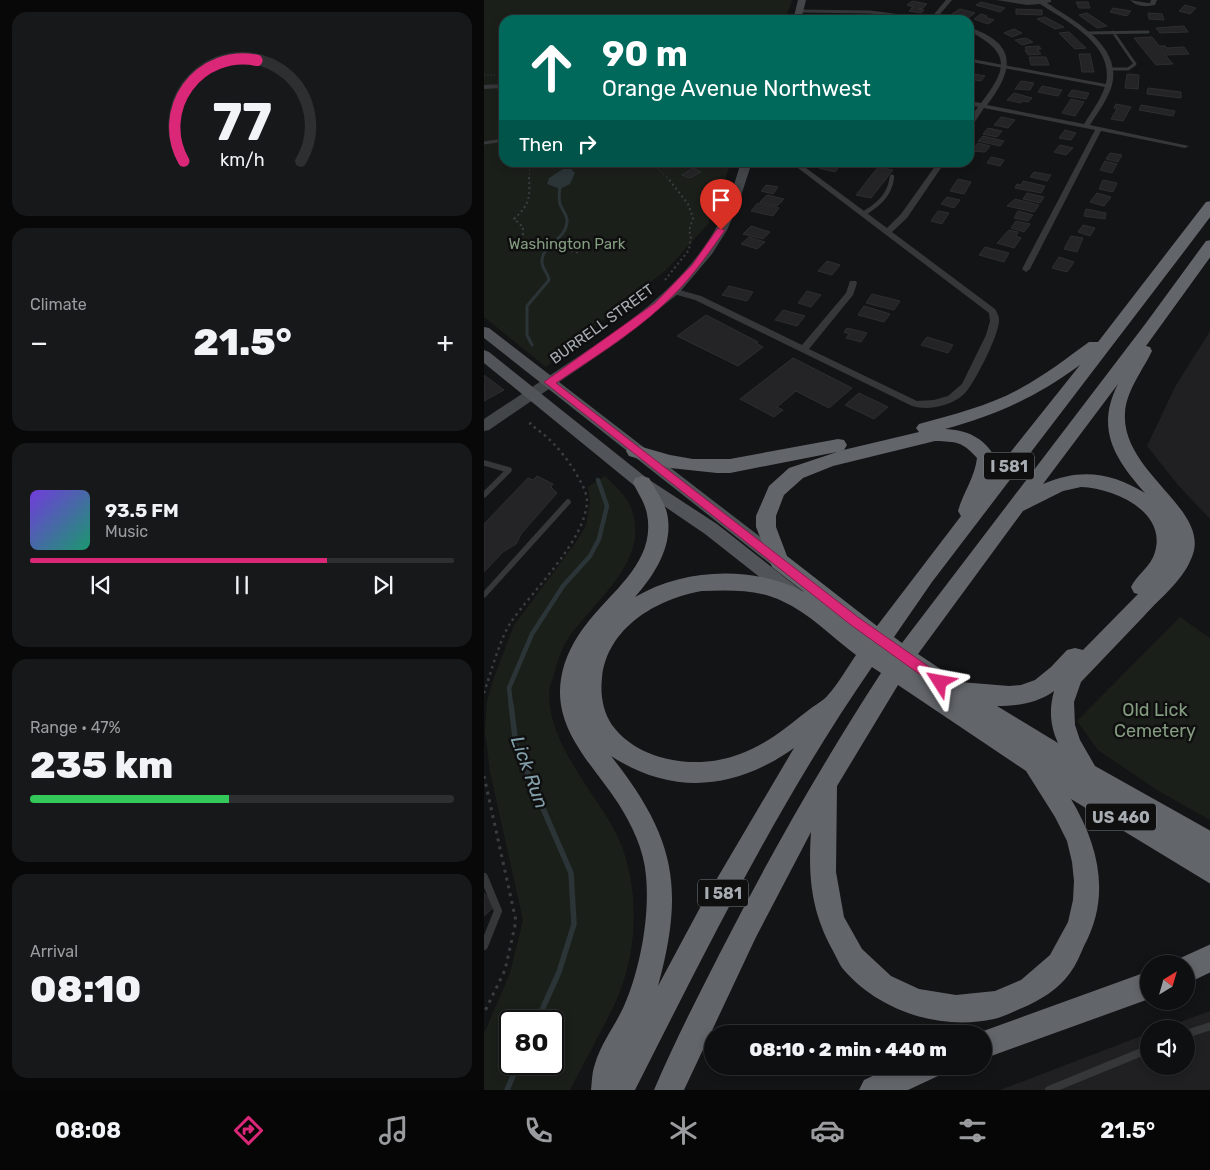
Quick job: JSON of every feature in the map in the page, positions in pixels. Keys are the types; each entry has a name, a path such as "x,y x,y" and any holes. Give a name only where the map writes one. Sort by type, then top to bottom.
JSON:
{"highway":[{"name":"I 581","path":"619,1090 711,913 799,761 838,698 907,600 1181,246 1210,205"},
{"name":"I 581","path":"669,1090 742,937 826,782 866,715 932,618 1013,508 1163,312 1210,244"},
{"path":"1087,774 1069,743 1064,728 1061,707 1066,688 1074,675 1173,572 1182,557 1184,549 1184,536 1180,523 1170,507 1135,469 1125,453 1117,428 1116,414 1119,398 1163,312"},
{"path":"635,451 676,464 696,467 730,466 941,424 1020,395 1041,384 1113,333"},
{"path":"779,561 768,534 766,516 776,491 785,481 796,473 828,460 935,436 965,438 974,443 986,457 984,471 970,502 966,523"},
{"path":"954,691 980,695 1014,696 1041,688 1053,680 1155,572 1163,560 1167,538 1163,525 1155,512 1137,496 1109,483 1088,480 1069,482 1013,508"},
{"path":"606,1090 609,1064 638,1007 655,938 660,898 659,874 653,850 642,821 627,795 586,744 577,725 572,702 572,681 578,657 585,642 597,625 644,571 654,553 659,525 657,513 642,483"},
{"name":"US 460","path":"779,561 855,622 954,691 1087,774 1210,845"},
{"path":"800,600 763,587 718,582 694,583 673,588 653,596 624,616 611,629 596,654 591,672 590,693 594,713 602,729 613,742 644,763 662,769 698,774 721,772 759,757 838,698"},
{"name":"US 460","path":"800,600 908,680 1032,762 1210,872"},
{"path":"826,782 822,845 823,881 833,924 842,943 858,964 891,991 936,1008 958,1011 986,1008 1006,1003 1030,992 1046,980 1062,963 1076,941 1084,916 1087,876 1084,855 1078,836 1068,816 1032,762"},
{"path":"1195,966 1210,957"},
{"path":"1195,969 1210,966"},
{"path":"992,1042 1140,988"},
{"path":"874,1090 908,1075"}],"main road":[{"name":"US 460","path":"484,331 635,451 779,561"},
{"name":"US 460","path":"484,355 642,483 711,529 800,600"}],"street":[{"path":"799,15 802,0"},
{"path":"936,15 949,0"},
{"path":"999,0 1042,2 1051,0"},
{"path":"1133,0 1136,3 1145,5 1153,4 1154,0"},
{"path":"1042,2 1086,33 1100,48 1109,69 1108,86 1086,126"},
{"path":"974,32 996,43 1004,56 1005,67 1002,78 974,117"},
{"path":"484,86 499,86"},
{"path":"974,104 1185,146"},
{"path":"1026,269 1099,128"},
{"name":"BURRELL STREET","path":"484,426 597,351 658,305 667,287 695,267 721,230 745,167"},
{"path":"667,287 698,298 915,404 930,404 948,400 961,391 968,384 995,323 992,310 802,167"},
{"path":"888,232 904,216 938,167"},
{"path":"803,350 850,292 853,283"}],"lane":[{"path":"800,11 862,11 893,15"},
{"path":"1109,69 1128,69 1135,64 1113,32"},
{"path":"1086,33 1148,32"},
{"path":"974,61 1108,86"},
{"path":"484,143 499,141"},
{"path":"863,214 880,204 892,186 892,176"},
{"path":"484,463 509,470 484,495"},
{"path":"484,595 568,502"},
{"path":"484,877 498,911 484,946"},
{"path":"1195,1031 1210,1026"},
{"path":"1049,1090 1140,1053"}],"path":[{"path":"484,75 499,75"},
{"path":"529,167 531,194 529,203 526,209 514,219 523,227 523,235 520,240 580,253"},
{"path":"656,167 663,172 688,204 693,218 689,231 690,242 686,256 667,287"},
{"path":"686,256 691,252"},
{"path":"484,693 509,624 572,542 583,523 587,500 582,484 561,450 551,439 530,424 532,420"}],"shaded area":[{"path":"563,169 571,169 575,173 570,184 560,189 547,184 549,178"},
{"path":"1210,331 1211,519 1178,485 1147,446 1175,387"},
{"path":"1210,1011 1210,1090 1000,1090 1140,1036 1140,1075 1195,1075 1195,1020 1186,1020"}],"green space":[{"name":"Washington Park","path":"484,0 792,0 787,15 499,15 499,167 729,167 708,224 667,269 546,367 484,317"},
{"path":"605,476 623,495 631,508 635,526 634,544 619,576 565,643 549,693 550,707 553,721 564,748 608,819 624,854 631,880 633,898 634,916 631,952 622,986 615,1003 570,1090 484,1090 484,1034 510,973 523,920 490,772 485,731 487,701 514,625 586,526 590,501 588,487"},
{"name":"Old Lick Cemetery","path":"1180,617 1210,638 1210,820 1157,790 1098,750 1077,721"}],"building":[{"path":"912,1 927,4 923,8 918,9 924,10 921,13 909,11 913,7 907,5"},
{"path":"981,2 1005,8 1000,12 976,5"},
{"path":"1076,2 1088,2 1090,8 1079,8"},
{"path":"1185,5 1196,8 1190,14 1179,11"},
{"path":"1113,8 1131,11 1127,16 1110,12"},
{"path":"960,9 975,13 972,15 952,14"},
{"path":"1016,9 1042,10 1042,15 1016,14"},
{"path":"1087,13 1107,26 1097,28 1079,15"},
{"path":"1148,13 1162,14 1164,20 1149,19"},
{"path":"981,14 994,20 988,24 974,19"},
{"path":"1045,17 1064,27 1055,29 1037,19"},
{"path":"1184,26 1188,32 1160,33 1156,28"},
{"path":"1014,29 1022,33 1012,37 1004,33"},
{"path":"1069,32 1086,48 1075,49 1059,33"},
{"path":"1152,37 1159,46 1167,48 1184,47 1189,54 1165,55 1173,64 1156,65 1134,38"},
{"path":"1026,38 1033,42 1022,45 1015,40"},
{"path":"1039,46 1041,49 1037,49 1041,54 1028,55 1025,50 1027,50 1025,47"},
{"path":"1079,54 1090,54 1094,72 1082,72"},
{"path":"1029,57 1046,57 1049,65 1031,65"},
{"path":"974,74 985,76 981,81 974,80"},
{"path":"1127,74 1139,75 1138,89 1125,88"},
{"path":"1021,81 1034,83 1030,90 1015,89"},
{"path":"1042,86 1062,90 1058,96 1038,92"},
{"path":"1148,88 1181,92 1181,98 1147,94"},
{"path":"1072,90 1089,93 1086,99 1068,96"},
{"path":"1014,93 1032,98 1028,102 1023,101 1021,103 1007,100"},
{"path":"1071,99 1084,102 1075,116 1062,113"},
{"path":"1116,104 1131,107 1123,121 1111,119 1117,109 1114,108"},
{"path":"1141,105 1175,111 1173,116 1139,110"},
{"path":"1001,117 1015,120 1008,128 994,125"},
{"path":"988,128 1002,131 997,137 983,134"},
{"path":"1065,130 1076,133 1071,140 1059,138"},
{"path":"983,136 1004,141 1000,146 978,141"},
{"path":"978,143 990,146 985,152 974,151 974,148"},
{"path":"1060,145 1073,148 1066,155 1054,152"},
{"path":"1110,153 1122,155 1118,162 1106,159"},
{"path":"991,157 1004,160 1000,166 987,163"},
{"path":"1105,161 1117,164 1112,173 1100,170"},
{"path":"820,167 839,167 835,172"},
{"path":"878,167 893,170 871,198 856,195"},
{"path":"693,168 701,172 690,178 682,175"},
{"path":"1034,172 1051,175 1047,181 1030,177"},
{"path":"958,179 971,182 964,194 950,191"},
{"path":"1103,180 1117,183 1113,192 1099,189"},
{"path":"1023,181 1045,186 1041,193 1015,188 1017,184 1021,185"},
{"path":"766,185 778,187 773,194 761,191"},
{"path":"1027,193 1044,197 1040,203 1023,199"},
{"path":"1097,193 1111,197 1104,206 1090,202"},
{"path":"767,195 784,199 777,206 760,202"},
{"path":"947,197 960,200 954,208 941,204"},
{"path":"1015,199 1039,205 1034,212 1007,206"},
{"path":"758,203 779,208 773,216 751,211"},
{"path":"1086,209 1106,213 1105,219 1084,216"},
{"path":"938,211 949,213 942,224 931,221"},
{"path":"1018,211 1033,215 1028,221 1014,218"},
{"path":"1016,221 1030,224 1024,232 1011,228"},
{"path":"1083,225 1095,228 1090,236 1078,232"},
{"path":"751,226 770,232 763,239 743,234"},
{"path":"1009,230 1018,232 1016,236 1021,238 1014,248 997,243"},
{"path":"1071,236 1083,238 1077,252 1064,249"},
{"path":"749,237 765,242 757,249 741,244"},
{"path":"985,247 1009,253 1004,262 979,255"},
{"path":"1059,257 1074,262 1067,272 1052,268"},
{"path":"827,261 840,265 832,275 818,271"},
{"path":"729,286 753,292 747,301 722,295"},
{"path":"807,291 821,295 811,307 798,303"},
{"path":"872,294 900,301 894,310 866,303"},
{"path":"864,306 890,314 884,322 858,315"},
{"path":"783,310 805,316 797,326 775,320"},
{"path":"706,315 758,342 756,343 763,347 738,366 677,336"},
{"path":"847,328 867,333 861,342 846,338 849,334 844,332"},
{"path":"927,337 953,345 948,353 921,345"},
{"path":"793,358 852,388 829,408 796,391 777,407 783,410 774,417 740,399"},
{"path":"484,375 504,390 484,401"},
{"path":"859,393 888,407 874,419 845,405"},
{"path":"537,476 553,484 551,487 557,493 521,534 516,544 503,552 484,572 484,524 528,478 533,480"},
{"path":"484,893 496,905 484,916"}],"waterway":[{"name":"Lick Run","path":"532,345 527,335 527,306 549,280 542,264 545,251 566,228 567,218 559,202 560,184"},
{"name":"Lick Run","path":"511,705 509,688 532,634 563,586 590,556 599,539 607,506 598,480"},
{"name":"Lick Run","path":"511,704 516,746 571,873 574,924 559,972 542,1010"},
{"name":"Lick Run","path":"507,1090 513,1075"}],"route":[{"path":"721,230 695,267 658,305 597,351 549,382 855,622 940,682"}]}
